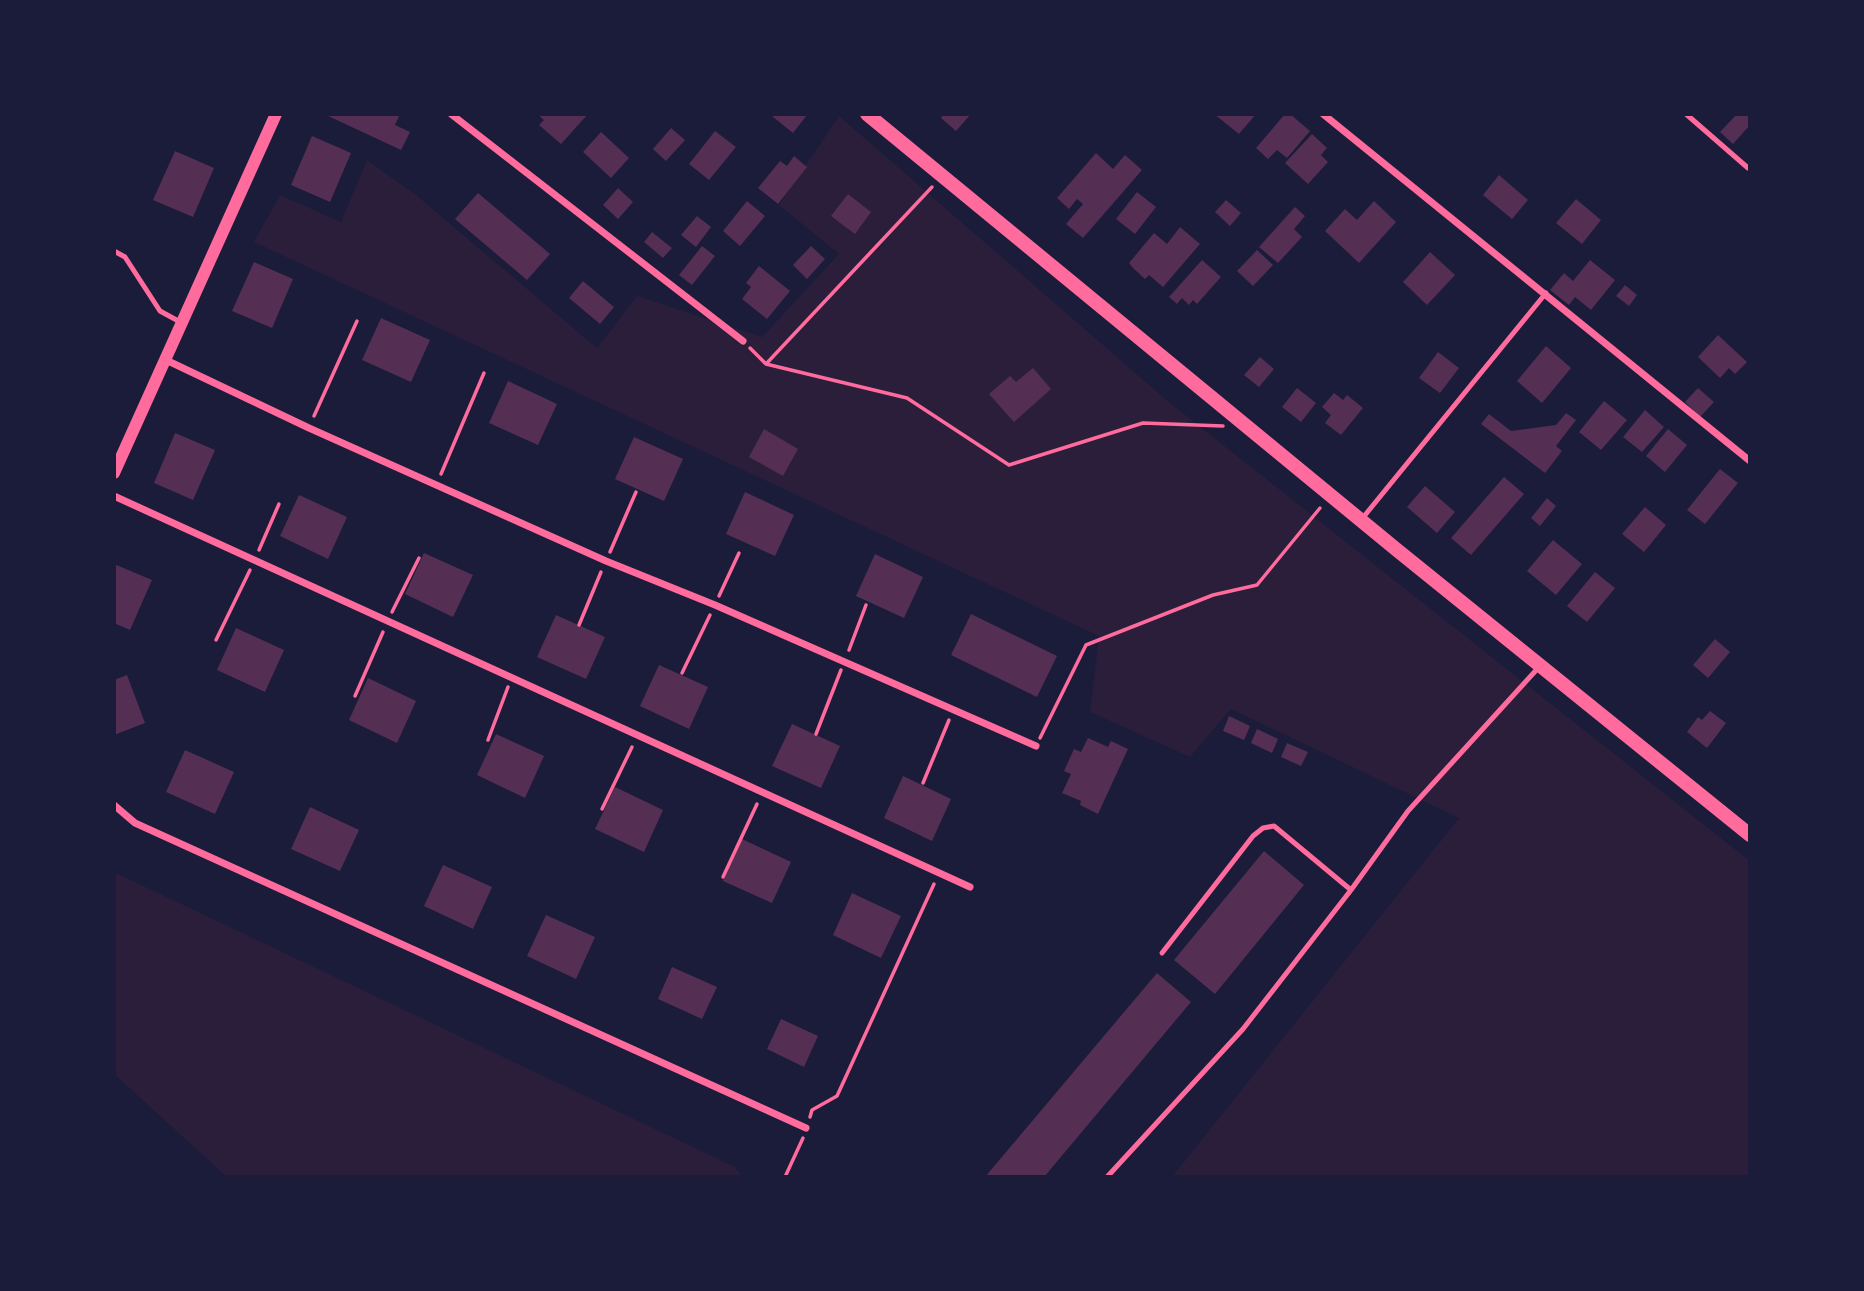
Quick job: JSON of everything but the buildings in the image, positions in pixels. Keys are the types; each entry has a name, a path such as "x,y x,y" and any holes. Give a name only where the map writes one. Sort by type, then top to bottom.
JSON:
{"main road":[{"path":"867,114 1750,835"}],"street":[{"path":"114,473 276,114"},
{"path":"451,114 743,341"},
{"path":"1324,114 1750,461"},
{"path":"166,360 436,486 1036,746"},
{"path":"114,496 970,887"},
{"path":"114,805 135,823 806,1128"}],"lane":[{"path":"1686,114 1748,168"},
{"path":"114,251 125,257 160,311 183,324"},
{"path":"1361,520 1546,293"},
{"path":"1107,1177 1243,1029 1351,890 1408,811 1542,665"},
{"path":"1162,953 1253,836 1263,828 1274,826 1351,890"}],"path":[{"path":"766,364 933,185"},
{"path":"309,428 357,321"},
{"path":"743,341 766,364 907,398 1009,465 1143,423 1229,427"},
{"path":"436,486 484,373"},
{"path":"579,625 636,492"},
{"path":"1036,746 1086,645 1213,595 1257,585 1323,505"},
{"path":"488,740 512,678"},
{"path":"923,783 954,709"},
{"path":"602,809 638,735"},
{"path":"723,877 762,792"},
{"path":"785,1177 797,1155 812,1110 837,1096 939,873"}],"shaded area":[{"path":"839,116 1170,403 1750,861 1750,1177 1172,1177 1459,818 1231,709 1190,757 1090,712 1099,636 254,242 280,195 341,222 367,160 416,195 597,348 637,296 762,337 839,254 779,205"},
{"path":"114,872 735,1167 742,1177 227,1177 114,1074"}]}
